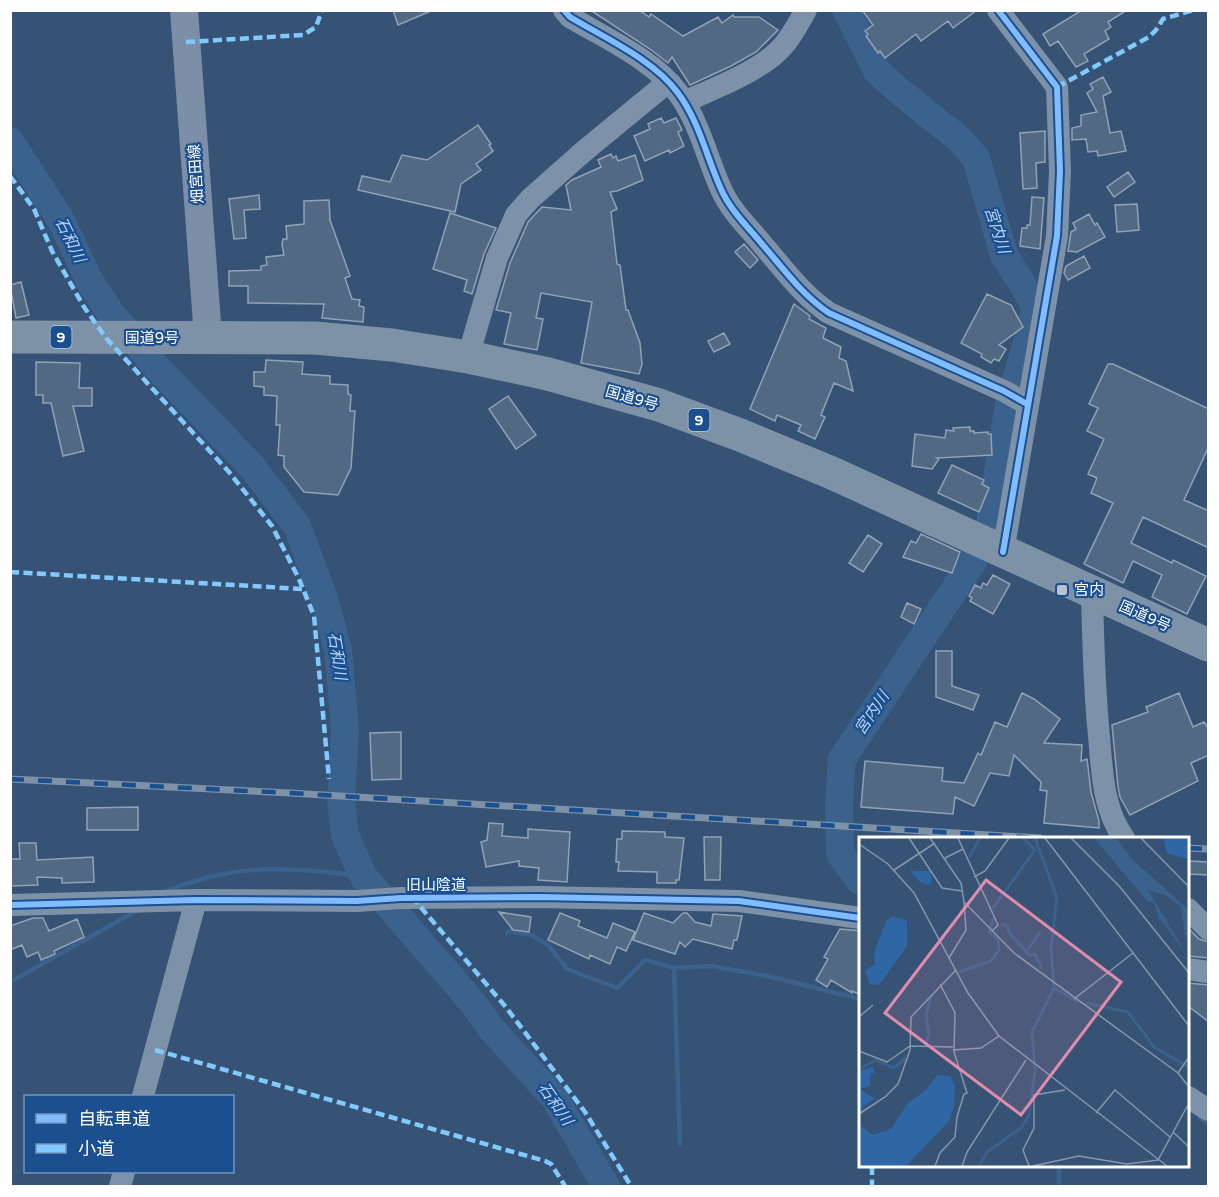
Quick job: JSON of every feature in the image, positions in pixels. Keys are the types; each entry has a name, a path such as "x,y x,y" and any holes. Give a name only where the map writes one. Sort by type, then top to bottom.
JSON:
{"highway":[{"name":"国道9号","path":"10,337 315,338 392,345 468,357 548,374 659,405 832,473 1209,645"}],"main road":[{"name":"畑宮田線","path":"184,10 208,337"}],"street":[{"path":"564,10 570,17 627,51 668,82 684,102 722,192 733,211 810,299 829,313 1004,391 1027,404"},
{"path":"684,102 723,84 773,56 783,46 806,10"},
{"path":"998,10 1057,87 1060,171 1057,236 1003,552"},
{"path":"468,357 497,258 516,215 584,152 668,82"},
{"path":"1092,592 1095,694 1103,784 1115,826 1123,837"},
{"name":"旧山陰道","path":"10,905 196,900 357,901 401,898 539,897 739,901 859,918"},
{"path":"143,1095 196,900"},
{"path":"1189,910 1209,929"},
{"path":"1189,969 1209,972"},
{"path":"1189,1098 1209,1110"}],"building":[{"path":"393,10 431,10 431,11 398,25"},
{"path":"590,10 639,10 649,17 651,14 683,36 718,17 722,23 733,15 734,17 759,17 778,30 756,52 690,85 672,57 668,63"},
{"path":"862,10 977,10 953,28 948,21 921,41 916,34 885,58 880,51 878,53 866,36 868,34 865,31 873,25"},
{"path":"1082,10 1127,10 1108,22 1111,27 1105,31 1109,39 1084,54 1088,61 1076,67 1058,41 1050,46 1043,34"},
{"path":"1103,77 1111,92 1103,96 1110,133 1121,131 1126,151 1098,156 1097,151 1088,152 1086,139 1072,140 1072,128 1081,126 1081,115 1097,112 1087,93 1093,89 1090,84"},
{"path":"661,118 664,123 676,118 682,130 678,132 684,146 645,161 634,136 650,129 648,124"},
{"path":"478,125 493,151 476,164 481,170 461,184 455,212 358,190 362,176 390,182 402,155 427,160"},
{"path":"1045,131 1045,162 1036,163 1037,188 1023,189 1020,133"},
{"path":"611,154 613,158 616,156 618,161 635,155 643,180 610,192 617,209 611,212 617,264 620,265 626,310 628,310 640,343 642,364 639,374 581,363 592,302 541,293 536,318 543,319 537,350 504,344 511,313 496,310 510,263 528,222 542,207 571,210 566,185 601,167 598,160"},
{"path":"1128,172 1135,182 1114,197 1107,187"},
{"path":"259,195 260,209 244,210 246,238 234,239 229,199"},
{"path":"1032,197 1044,198 1040,249 1020,246 1022,228 1030,225"},
{"path":"329,200 330,220 350,276 345,278 352,299 360,300 359,306 364,307 363,322 322,318 324,304 248,303 248,286 229,286 229,271 261,270 261,266 267,265 266,257 284,255 282,245 283,239 287,239 286,226 304,224 304,201"},
{"path":"1137,204 1139,230 1117,232 1115,205"},
{"path":"450,213 496,228 484,254 472,294 464,291 467,280 433,269"},
{"path":"1089,214 1105,237 1077,252 1068,251 1071,232 1076,229 1073,223"},
{"path":"744,244 758,260 750,268 735,252"},
{"path":"1084,256 1090,268 1068,280 1064,273 1066,266"},
{"path":"21,282 29,315 16,318 10,285"},
{"path":"987,294 1011,305 1023,327 999,345 1006,349 999,361 994,359 991,363 981,357 982,354 961,343"},
{"path":"794,304 810,316 809,319 826,328 823,338 841,347 839,358 846,361 853,391 834,383 821,415 825,417 815,439 798,431 801,425 777,415 775,421 750,409"},
{"path":"724,333 730,344 714,352 708,341"},
{"path":"266,360 303,362 302,374 330,376 330,384 348,385 348,394 351,395 350,411 355,411 351,468 338,495 304,492 284,467 284,456 278,455 280,425 276,425 277,396 264,395 264,387 254,386 254,372 265,372"},
{"path":"36,362 80,363 79,388 92,388 92,406 73,406 84,451 63,456 51,403 43,403 43,395 36,395"},
{"path":"1108,364 1113,364 1209,409 1209,446 1184,500 1209,511 1209,548 1143,517 1131,543 1206,576 1187,614 1152,597 1162,575 1133,561 1123,583 1084,564 1113,503 1091,493 1097,478 1088,474 1104,439 1087,431 1098,408 1089,404"},
{"path":"508,396 536,435 516,449 489,409"},
{"path":"970,427 970,431 974,433 988,432 991,434 992,455 937,458 939,459 932,469 912,466 915,434 945,438 946,430 954,431 953,428"},
{"path":"952,465 984,480 982,484 989,488 979,512 938,493"},
{"path":"921,534 960,552 952,573 903,557 911,541 916,543"},
{"path":"868,535 882,544 863,572 849,563"},
{"path":"993,575 1010,584 993,614 970,601 972,598 969,596 975,585 981,588 983,583 987,585"},
{"path":"907,603 921,609 914,624 901,617"},
{"path":"936,651 952,651 952,686 979,695 973,710 936,697"},
{"path":"1022,693 1034,699 1060,719 1044,743 1082,745 1081,761 1087,759 1099,828 1044,823 1047,791 1040,790 1041,782 1014,755 1009,776 990,773 974,806 955,797 953,814 861,807 865,761 943,768 942,781 964,783 978,753 981,755 995,722 1007,727"},
{"path":"1179,693 1193,727 1204,722 1209,729 1209,755 1191,763 1198,781 1130,815 1120,797 1118,787 1112,725 1148,712 1146,707"},
{"path":"401,732 401,779 372,780 370,733"},
{"path":"138,807 138,830 87,830 87,808"},
{"path":"489,823 503,824 502,836 528,838 528,829 570,832 567,882 538,880 539,868 519,866 519,861 486,867 481,842 487,840"},
{"path":"622,831 665,832 665,837 684,838 679,880 676,880 676,883 657,883 657,872 618,871 617,839 622,839"},
{"path":"704,837 721,837 720,880 705,880"},
{"path":"19,843 36,843 37,860 93,857 94,882 62,883 62,878 37,877 38,885 10,886 10,859 20,859"},
{"path":"1189,861 1209,862 1209,875 1189,874"},
{"path":"499,912 531,917 529,932 513,930"},
{"path":"560,913 580,921 578,926 607,938 613,923 635,932 626,951 617,947 610,964 590,955 589,959 548,940"},
{"path":"644,913 673,923 683,913 687,913 695,922 711,926 713,914 742,916 737,940 734,940 732,949 693,939 685,947 680,942 675,954 633,940"},
{"path":"33,918 43,918 49,931 77,919 84,937 54,951 55,954 41,960 38,952 27,957 22,945 10,950 10,926"},
{"path":"840,929 859,931 859,994 852,991 852,993 831,980 827,987 816,980 828,959 824,957"},
{"path":"1189,929 1199,939 1209,942 1209,958 1189,956"},
{"path":"1189,983 1209,985 1209,1022 1189,1007"}],"waterway":[{"name":"宮内川","path":"846,10 877,71 959,139 976,158 1004,255 1034,303 1029,336 1009,403 989,528"},
{"name":"石和川","path":"10,141 62,222 89,280 110,312 153,363 253,468 297,526 325,601 338,650 345,729 341,801 345,835 363,876 473,1003 490,1027 555,1099 606,1186"},
{"name":"宮内川","path":"859,880 840,854 839,806 842,759 974,560"},
{"path":"166,892 181,885 217,875 259,870 320,871 363,876"},
{"path":"10,982 136,911"},
{"path":"507,933 511,931 531,935 548,945 567,969 617,988 645,960 674,968 711,966 734,970 859,999"},
{"path":"674,968 680,1145"},
{"path":"1200,1118 1208,1123"},
{"path":"1059,1167 1059,1186"}],"railway":[{"path":"10,779 290,793 1023,837"},
{"path":"1189,848 1208,849"}],"marked path":[{"path":"186,42 303,35 316,27 322,10"},
{"path":"1057,87 1149,37 1163,19 1194,10"},
{"path":"10,176 34,209 52,251 84,307 106,338 229,472 272,526 299,579 314,616 329,779"},
{"path":"10,572 303,589"},
{"path":"412,897 505,1006 585,1112 631,1186"},
{"path":"155,1050 545,1161 551,1164 565,1186"},
{"path":"872,1167 872,1186"}],"cycle path":[{"path":"564,10 570,17 643,60 668,81 692,115 729,204 793,281 819,306 829,313 1004,391 1027,404"},
{"path":"998,10 1057,87 1060,171 1057,236 1003,552"},
{"path":"10,905 196,900 357,901 401,898 539,897 739,901 859,918"}],"place":[{"name":"宮内","path":"1062,590"}]}
